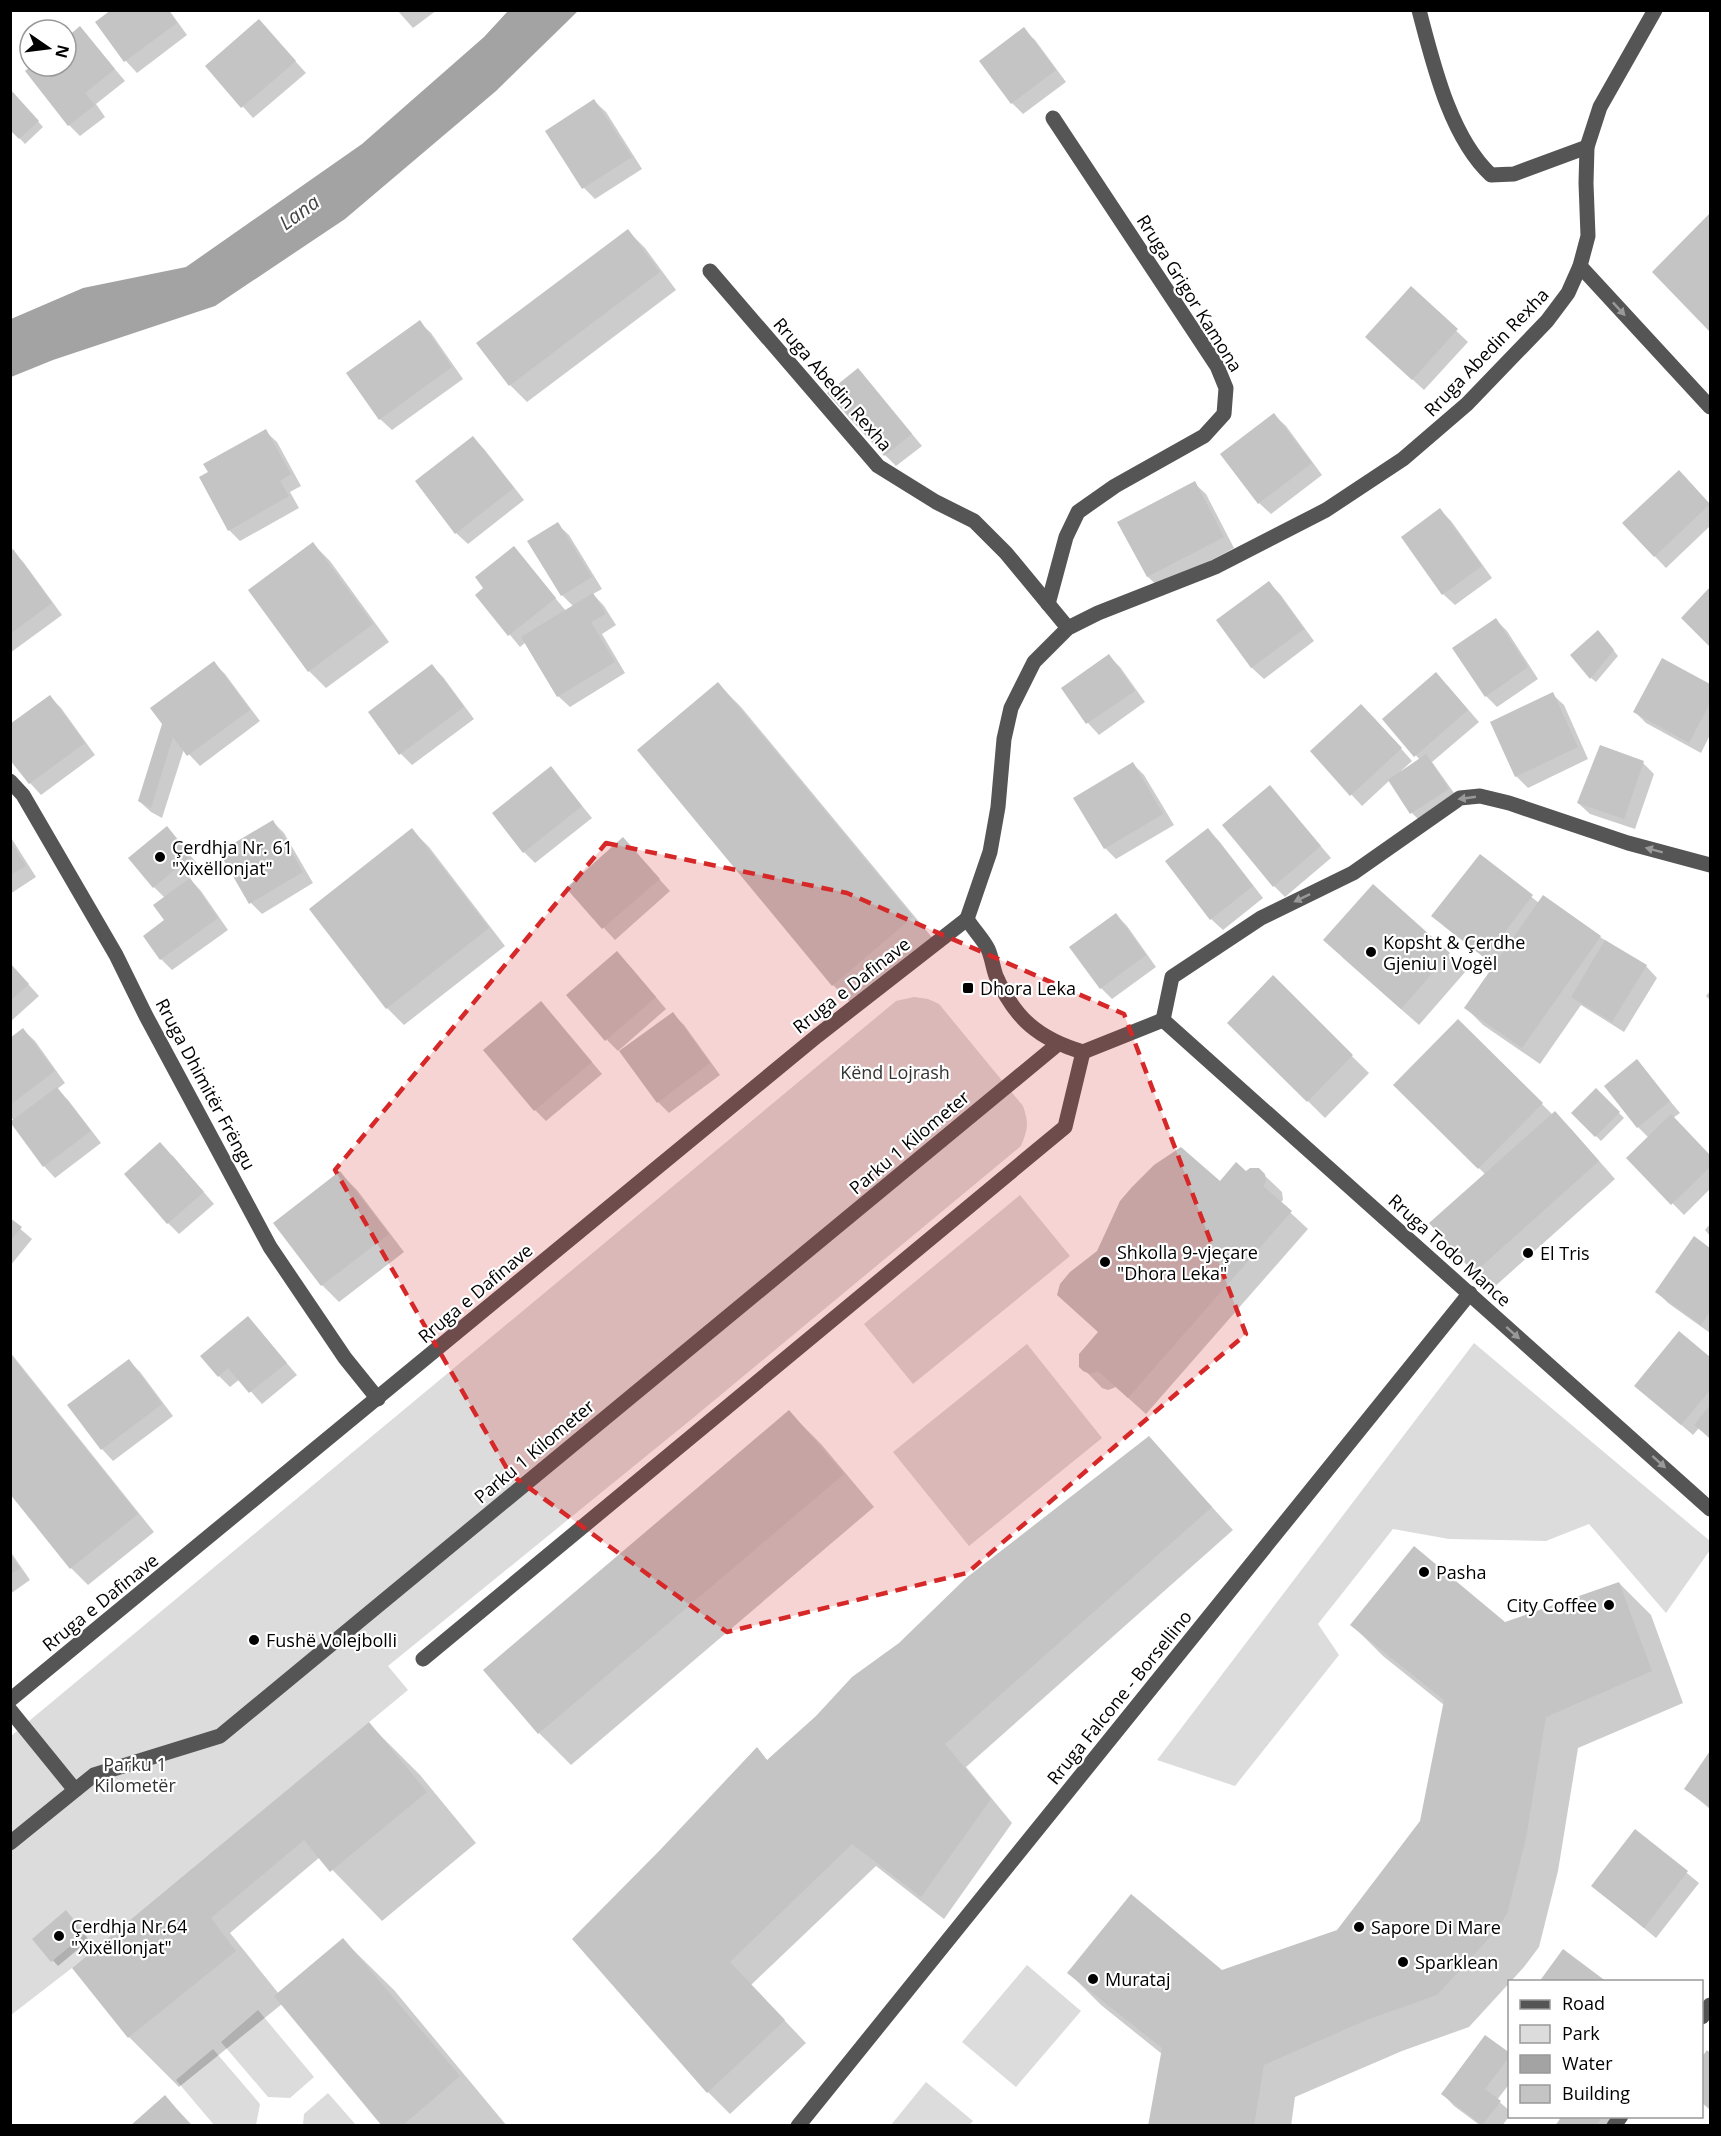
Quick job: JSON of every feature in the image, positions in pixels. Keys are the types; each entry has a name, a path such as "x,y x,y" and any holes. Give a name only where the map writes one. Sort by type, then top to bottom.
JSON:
{"street":[{"path":"1419,10 1435,70 1459,132 1478,163 1491,175 1514,174 1587,147"},
{"name":"Rruga Abedin Rexha","path":"966,919 990,852 998,807 1004,739 1011,708 1034,662 1068,628 1215,567 1326,510 1403,459 1467,404 1547,321 1568,293 1580,266 1588,236 1587,147 1600,107 1655,10"},
{"name":"Rruga Grigor Kamona","path":"1048,604 1066,537 1078,512 1115,486 1204,436 1224,414 1227,388 1211,356 1053,118"},
{"path":"1580,266 1710,407"},
{"name":"Rruga Abedin Rexha","path":"710,272 878,466 936,502 974,521 1006,553 1068,628"},
{"name":"Rruga Dhimitër Frëngu","path":"10,781 23,795 116,955 146,1016 270,1247 345,1358 378,1399"},
{"path":"966,919 988,950 996,976 1011,1004 1031,1029 1058,1044 1083,1052 1163,1020 1172,977 1261,918 1353,873 1460,798 1480,796 1509,803 1628,843 1710,865"},
{"name":"Rruga e Dafinave","path":"10,1700 790,1058 966,919"},
{"name":"Rruga Todo Mance","path":"1163,1020 1710,1509"},
{"name":"Parku 1 Kilometer","path":"10,1843 94,1775 220,1736 1058,1044"},
{"path":"423,1659 1065,1127 1083,1052"},
{"name":"Rruga Falcone - Borsellino","path":"798,2126 1470,1293"},
{"path":"10,1710 75,1790"}],"highlighted area":[{"path":"606,843 847,893 1124,1014 1246,1334 967,1573 727,1632 510,1474 335,1170"}],"green space":[{"name":"Parku 1 Kilometër","path":"914,997 928,999 939,1004 1023,1106 1027,1126 1021,1146 693,1418 388,1666 408,1690 72,1968 11,2015 11,1736 896,1001"},
{"path":"1020,1195 1070,1256 913,1384 864,1324"},
{"path":"1474,1343 1710,1541 1710,1550 1666,1613 1589,1524 1546,1541 1449,1539 1393,1529 1318,1624 1339,1655 1235,1786 1157,1760"},
{"path":"1027,1344 1102,1438 969,1546 893,1452"},
{"path":"1027,1965 1081,2011 1016,2087 962,2042"},
{"path":"258,2010 314,2077 290,2098 268,2097 221,2042"},
{"path":"213,2049 260,2104 256,2125 214,2125 176,2080"},
{"path":"926,2082 973,2121 969,2125 891,2125"},
{"path":"328,2093 356,2125 303,2125 304,2114"}],"water":[{"name":"Lana","path":"508,11 578,11 496,91 345,219 215,306 53,360 11,377 11,319 83,288 186,267 362,144 484,37"}],"building":[{"path":"111,10 168,10 177,23 124,62 95,22"},
{"path":"259,19 296,61 241,108 205,66"},
{"path":"80,26 115,69 85,93 95,105 68,126 30,78 78,78 78,28"},
{"path":"1024,27 1056,70 1011,104 979,61"},
{"path":"10,89 39,121 19,139 10,130"},
{"path":"594,99 632,157 582,189 545,131"},
{"path":"1710,213 1710,332 1652,272"},
{"path":"628,229 660,272 509,386 476,343"},
{"path":"1411,286 1458,329 1412,380 1365,337"},
{"path":"420,320 452,367 379,420 346,373"},
{"path":"858,368 912,434 884,456 827,393"},
{"path":"1274,413 1312,463 1258,504 1220,454"},
{"path":"266,429 291,474 280,481 289,496 228,531 199,477 208,472 203,464"},
{"path":"473,436 514,488 455,534 415,481"},
{"path":"1679,470 1710,504 1654,557 1622,523"},
{"path":"1195,481 1224,537 1147,577 1117,522"},
{"path":"1440,508 1482,566 1442,595 1401,537"},
{"path":"558,522 592,577 561,596 527,541"},
{"path":"313,542 373,624 308,672 248,590"},
{"path":"514,546 556,598 508,636 475,595 483,588 475,577"},
{"path":"13,549 52,603 10,634 10,551"},
{"path":"1269,581 1304,629 1251,668 1216,620"},
{"path":"1710,587 1710,647 1681,618"},
{"path":"593,593 606,614 591,622 615,662 557,697 521,637"},
{"path":"1496,618 1528,667 1485,697 1452,648"},
{"path":"1598,630 1614,650 1590,679 1570,655"},
{"path":"1109,654 1135,691 1086,724 1061,688"},
{"path":"1662,658 1710,684 1710,703 1689,743 1633,712"},
{"path":"214,661 250,710 187,756 173,737 151,808 138,801 162,724 150,708"},
{"path":"432,664 464,707 399,755 368,712"},
{"path":"1436,672 1468,710 1414,757 1382,719"},
{"path":"718,682 913,917 832,986 637,750"},
{"path":"1553,692 1578,747 1515,777 1490,722"},
{"path":"50,695 85,743 29,784 10,760 10,724"},
{"path":"1361,704 1402,748 1350,796 1310,751"},
{"path":"1600,745 1644,761 1624,819 1577,803"},
{"path":"1426,754 1449,789 1410,814 1388,780"},
{"path":"1133,762 1163,814 1104,849 1073,798"},
{"path":"551,766 582,806 523,853 492,813"},
{"path":"1270,785 1321,846 1273,887 1222,825"},
{"path":"273,820 303,872 249,904 219,852"},
{"name":"Çerdhja Nr. 61 \"Xixëllonjat\"","path":"167,826 191,856 153,888 128,858"},
{"path":"412,828 489,928 386,1009 309,909"},
{"path":"1208,828 1253,886 1210,920 1165,861"},
{"path":"623,837 660,879 602,929 566,888"},
{"path":"10,840 26,866 10,875"},
{"path":"1480,854 1533,895 1485,958 1431,916"},
{"path":"190,878 218,918 160,960 143,936 164,920 153,905"},
{"path":"1373,884 1450,953 1401,1009 1323,940"},
{"path":"1543,895 1601,936 1522,1048 1464,1008"},
{"path":"1116,913 1146,955 1100,989 1069,947"},
{"path":"1605,940 1647,965 1612,1022 1571,997"},
{"path":"617,951 656,997 605,1041 566,995"},
{"path":"10,963 29,984 10,1001"},
{"path":"1273,975 1353,1055 1307,1102 1227,1023"},
{"path":"541,1001 592,1062 534,1111 483,1050"},
{"path":"673,1012 710,1063 657,1103 619,1051"},
{"path":"1458,1019 1543,1103 1478,1169 1393,1085"},
{"path":"23,1028 55,1071 10,1105 10,1038"},
{"path":"1637,1059 1670,1101 1637,1128 1604,1086"},
{"path":"57,1087 91,1131 43,1167 10,1122"},
{"path":"1596,1088 1620,1112 1595,1137 1571,1113"},
{"path":"1555,1111 1599,1161 1474,1273 1429,1223"},
{"path":"1671,1114 1710,1155 1710,1167 1671,1205 1626,1158"},
{"path":"160,1142 204,1192 167,1224 124,1174"},
{"path":"1181,1147 1220,1181 1236,1162 1246,1171 1250,1168 1259,1168 1265,1174 1266,1182 1263,1186 1292,1211 1128,1398 1098,1371 1090,1374 1079,1367 1079,1354 1098,1332 1057,1295 1060,1284 1070,1272 1097,1251 1120,1201 1154,1165"},
{"path":"340,1171 389,1234 321,1286 273,1223"},
{"path":"10,1218 22,1227 10,1241"},
{"path":"1694,1236 1710,1248 1710,1312 1701,1325 1655,1292"},
{"path":"248,1316 287,1363 249,1393 228,1368 218,1377 200,1356"},
{"path":"1679,1331 1710,1357 1710,1390 1681,1425 1634,1386"},
{"path":"10,1354 138,1514 70,1569 10,1494"},
{"path":"129,1359 162,1404 101,1450 67,1405"},
{"path":"1710,1405 1710,1438 1694,1425"},
{"path":"789,1410 844,1474 538,1734 483,1670"},
{"path":"1149,1436 1212,1507 945,1744 991,1799 921,1897 852,1844 730,1962 785,2020 707,2093 572,1939 757,1747 767,1760 816,1716 852,1677 899,1643 966,1578"},
{"path":"1414,1546 1505,1622 1619,1582 1652,1671 1546,1717 1526,1838 1507,1914 1492,1935 1437,1995 1369,2019 1264,2065 1254,2126 1148,2126 1162,2048 1067,1973 1131,1894 1222,1970 1337,1930 1420,1821 1444,1700 1350,1625"},
{"path":"10,1554 20,1568 10,1575"},
{"path":"369,1722 427,1792 330,1872 304,1840 211,1918 236,1951 128,2038 72,1968"},
{"path":"1710,1751 1710,1807 1684,1789"},
{"path":"1635,1829 1688,1871 1644,1928 1591,1886"},
{"name":"Çerdhja Nr.64 \"Xixëllonjat\"","path":"66,1910 85,1934 51,1962 32,1939"},
{"path":"343,1938 460,2076 402,2126 382,2126 274,1996"},
{"path":"1563,1949 1604,1980 1540,1980"},
{"path":"1485,2035 1508,2052 1508,2059 1485,2089 1501,2101 1482,2125 1441,2094"},
{"path":"1707,2050 1710,2053 1710,2109 1703,2103 1703,2056"},
{"path":"165,2095 191,2126 130,2126"},
{"path":"1561,2118 1602,2118 1596,2126 1555,2126"}],"place":[{"name":"Çerdhja Nr. 61 \"Xixëllonjat\"","path":"160,857"},
{"name":"Kopsht & Çerdhe Gjeniu i Vogël","path":"1371,952"},
{"name":"Dhora Leka","path":"968,988"},
{"name":"El Tris","path":"1528,1253"},
{"name":"Shkolla 9-vjeçare \"Dhora Leka\"","path":"1105,1262"},
{"name":"Pasha","path":"1424,1572"},
{"name":"City Coffee","path":"1609,1605"},
{"name":"Fushë Volejbolli","path":"254,1640"},
{"name":"Sapore Di Mare","path":"1359,1927"},
{"name":"Çerdhja Nr.64 \"Xixëllonjat\"","path":"59,1936"},
{"name":"Sparklean","path":"1403,1962"},
{"name":"Murataj","path":"1093,1979"}],"park label":[{"name":"Kënd Lojrash","path":"895,1072"}]}
